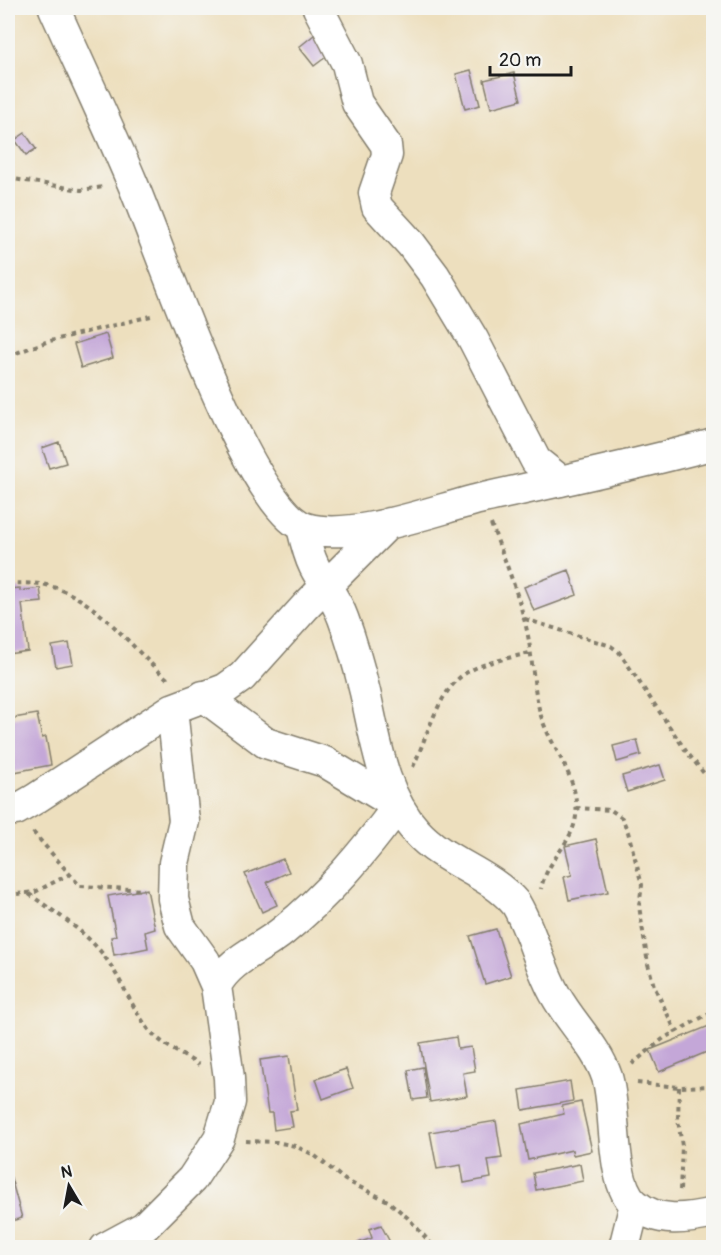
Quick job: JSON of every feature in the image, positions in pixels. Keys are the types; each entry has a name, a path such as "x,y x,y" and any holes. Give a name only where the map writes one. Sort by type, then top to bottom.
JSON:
{"street":[{"path":"54,8 132,183 206,370 264,489 280,510 302,527 325,531 388,523 714,444"},
{"path":"318,8 347,64 357,103 386,146 387,155 374,193 377,207 411,244 435,276 473,339 536,460 561,481"},
{"path":"12,810 172,709 225,689 250,671 388,523"},
{"path":"302,527 313,565 343,617 365,692 379,759 398,806 415,831 433,848 505,891 516,904 556,996 613,1079 622,1180 634,1204 648,1213 668,1218 684,1219 714,1213"},
{"path":"203,696 266,742 325,762 398,806"},
{"path":"105,1248 144,1227 192,1179 219,1138 230,1102 230,1086 216,986 205,961 180,926 173,899 174,863 184,821 172,709"},
{"path":"216,986 233,965 283,931 328,890 364,852 398,806"},
{"path":"624,1248 634,1204"}],"path":[{"path":"709,8 714,19"},
{"path":"8,178 81,190 132,183"},
{"path":"8,356 46,342 182,309"},
{"path":"480,499 525,619 532,681 543,722 570,774 576,808 573,827 550,862 538,900"},
{"path":"8,583 48,585 68,593 97,611 170,681 203,696"},
{"path":"525,619 611,646 619,652 686,752 707,777 714,792"},
{"path":"398,806 403,786 439,707 456,681 478,668 530,653"},
{"path":"576,808 611,810 622,818 642,885 639,906 651,975 676,1032"},
{"path":"12,810 68,875 83,887 139,888 173,899"},
{"path":"8,895 29,894 68,875"},
{"path":"29,894 76,929 100,951 121,980 147,1027 157,1038 230,1086"},
{"path":"613,1079 643,1053 714,1011"},
{"path":"613,1079 679,1087 714,1086"},
{"path":"679,1087 678,1120 682,1146 680,1190 684,1219"},
{"path":"224,1124 247,1142 276,1142 295,1146 314,1155 345,1180 388,1201 408,1218 435,1248"}],"building":[{"path":"314,35 330,54 314,66 299,47"},
{"path":"471,70 480,105 465,109 456,74"},
{"path":"514,73 521,100 491,108 484,80"},
{"path":"25,133 36,149 26,155 15,140"},
{"path":"106,334 113,358 81,368 74,344"},
{"path":"59,442 66,463 49,468 42,448"},
{"path":"569,570 577,595 534,611 524,587"},
{"path":"20,588 20,591 40,588 42,602 22,604 28,651 8,654 8,589"},
{"path":"69,643 73,664 56,667 52,646"},
{"path":"37,714 42,738 46,737 51,765 9,773 8,719"},
{"path":"637,740 641,755 617,762 613,746"},
{"path":"660,765 665,780 627,792 622,776"},
{"path":"596,839 608,892 569,900 564,877 572,875 565,846"},
{"path":"283,859 289,872 267,882 277,905 262,912 245,874"},
{"path":"147,889 155,929 145,932 148,948 114,955 111,937 116,936 108,896"},
{"path":"496,929 511,976 485,984 470,936"},
{"path":"714,1024 714,1049 659,1072 650,1050"},
{"path":"456,1037 458,1049 471,1047 475,1071 463,1073 467,1096 430,1102 420,1043"},
{"path":"289,1056 297,1110 290,1111 293,1127 274,1130 272,1113 268,1113 260,1060"},
{"path":"423,1067 427,1098 413,1100 408,1070"},
{"path":"346,1069 353,1088 323,1099 316,1079"},
{"path":"570,1081 573,1101 523,1110 520,1090"},
{"path":"581,1102 592,1151 573,1155 572,1150 528,1160 521,1124 564,1114 562,1106"},
{"path":"496,1121 502,1158 488,1160 491,1178 464,1183 461,1165 437,1169 430,1132"},
{"path":"580,1164 583,1181 536,1190 533,1173"},
{"path":"11,1178 22,1218 8,1222 8,1179"},
{"path":"381,1225 393,1248 359,1248 358,1243 372,1238 369,1229"}]}
